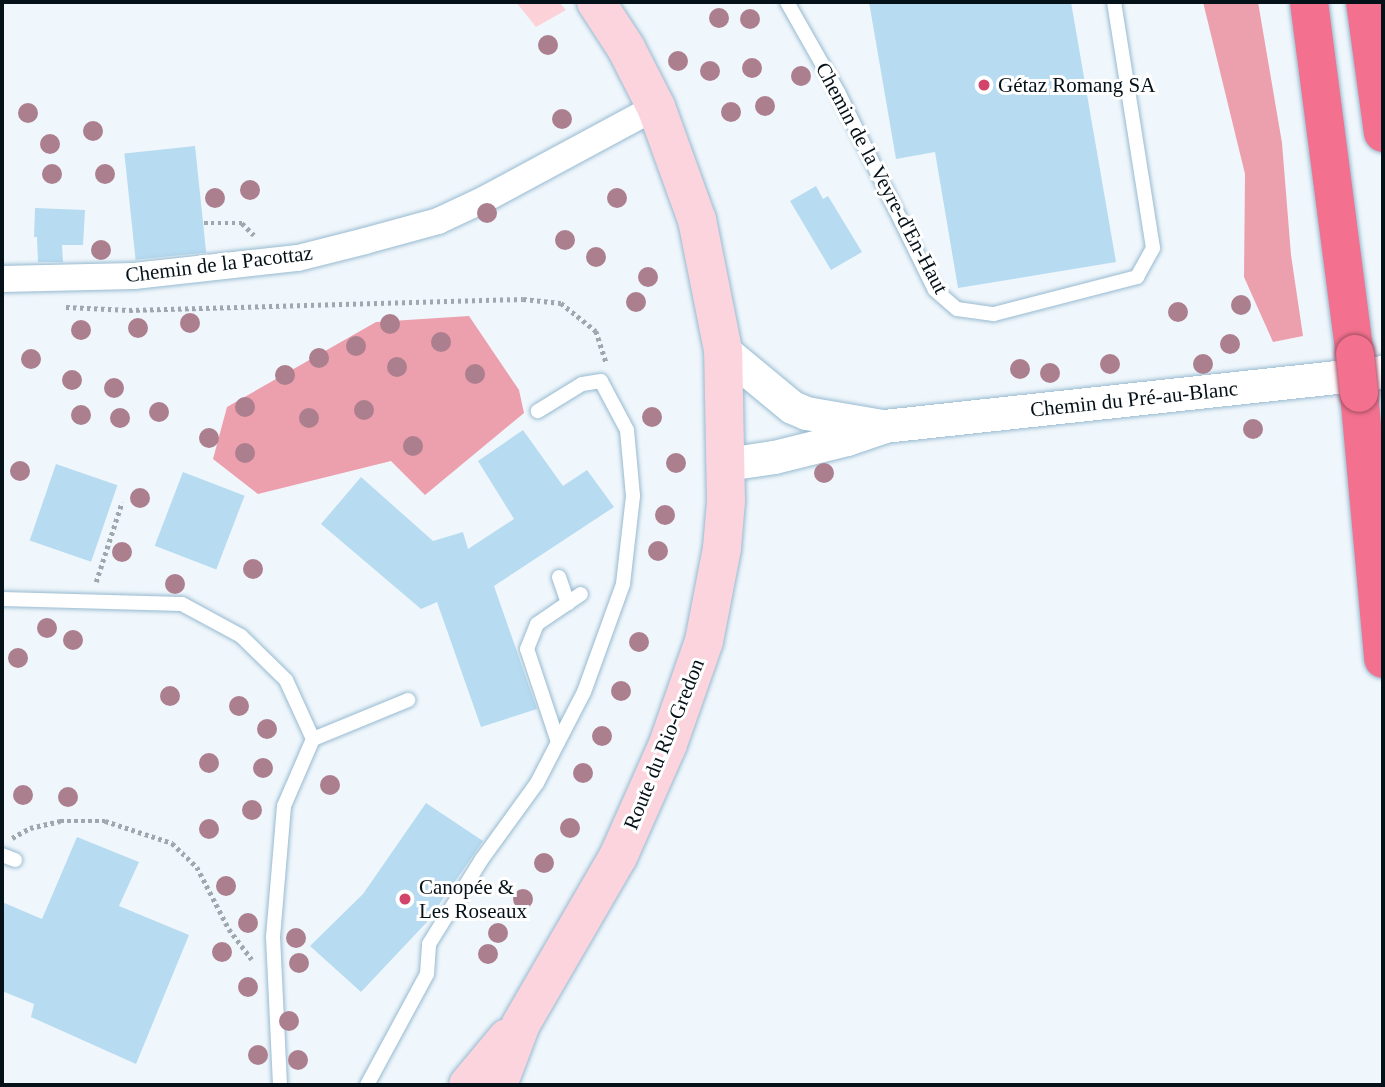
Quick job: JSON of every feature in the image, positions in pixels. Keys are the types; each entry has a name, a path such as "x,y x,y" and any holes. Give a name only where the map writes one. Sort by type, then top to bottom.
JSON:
{"highway":[{"path":"1309,2 1366,373 1383,659"},
{"path":"1365,2 1383,133"}],"main road":[{"name":"Route du Rio-Gredon","path":"468,1085 520,1024 618,857 690,686 714,595 723,536 727,464 723,351 697,220 656,107 626,48 596,2"},
{"name":"Route du Rio-Gredon","path":"498,1085 520,1024"}],"street":[{"name":"Chemin de la Pacottaz","path":"2,279 134,276 298,258 365,241 438,221 474,205 656,107"},
{"name":"Chemin du Pré-au-Blanc","path":"723,351 792,407 806,413 884,426"},
{"name":"Chemin du Pré-au-Blanc","path":"727,464 774,457 847,439 884,426 1366,373"}],"lane":[{"name":"Chemin de la Veyre-d'En-Haut","path":"787,2 838,92 935,290 957,309 994,314 1138,277 1153,248 1114,2"},
{"path":"368,1085 427,974 429,944 482,859 537,783 584,692 623,584 634,496 627,430 601,381 582,384 538,411"},
{"path":"559,577 568,603"},
{"path":"558,742 527,649 537,624 581,594"},
{"path":"2,599 90,599 182,604 241,636 286,680 313,738"},
{"path":"280,1085 274,937 284,806 313,738 408,700"}],"path":[{"path":"64,307 129,310 487,299 561,303 596,331 608,366 601,381"},
{"path":"90,599 122,502"},
{"path":"9,840 30,828 60,821 105,821 172,843 197,867 229,929 274,987"}],"shaded area":[{"path":"516,2 559,2 566,10 536,27"},
{"path":"1203,2 1258,2 1282,143 1291,255 1303,336 1273,342 1244,277 1245,174"},
{"path":"469,316 519,390 524,413 425,495 391,461 258,494 213,459 227,407 376,322"}],"building":[{"name":"Gétaz Romang SA","path":"869,2 1071,2 1116,262 958,288 935,152 896,159"},
{"path":"195,146 206,252 136,260 124,153"},
{"path":"816,186 823,199 828,196 862,252 831,270 790,201"},
{"path":"35,208 85,210 83,245 62,245 63,262 38,262 37,237 34,237"},
{"path":"523,430 563,486 587,470 614,507 494,586 537,709 481,727 437,602 421,609 321,524 361,477 433,541 463,532 468,549 514,519 478,461"},
{"path":"56,464 117,485 91,562 30,541"},
{"path":"183,472 245,496 216,569 155,546"},
{"name":"Canopée & Les Roseaux","path":"426,803 483,841 427,922 361,992 310,946 363,894"},
{"path":"77,837 139,862 119,906 189,935 136,1064 31,1017 34,1004 2,991 2,902 42,919"}],"place":[{"name":"Gétaz Romang SA","path":"984,85"},
{"name":"Canopée & Les Roseaux","path":"405,899"}]}
